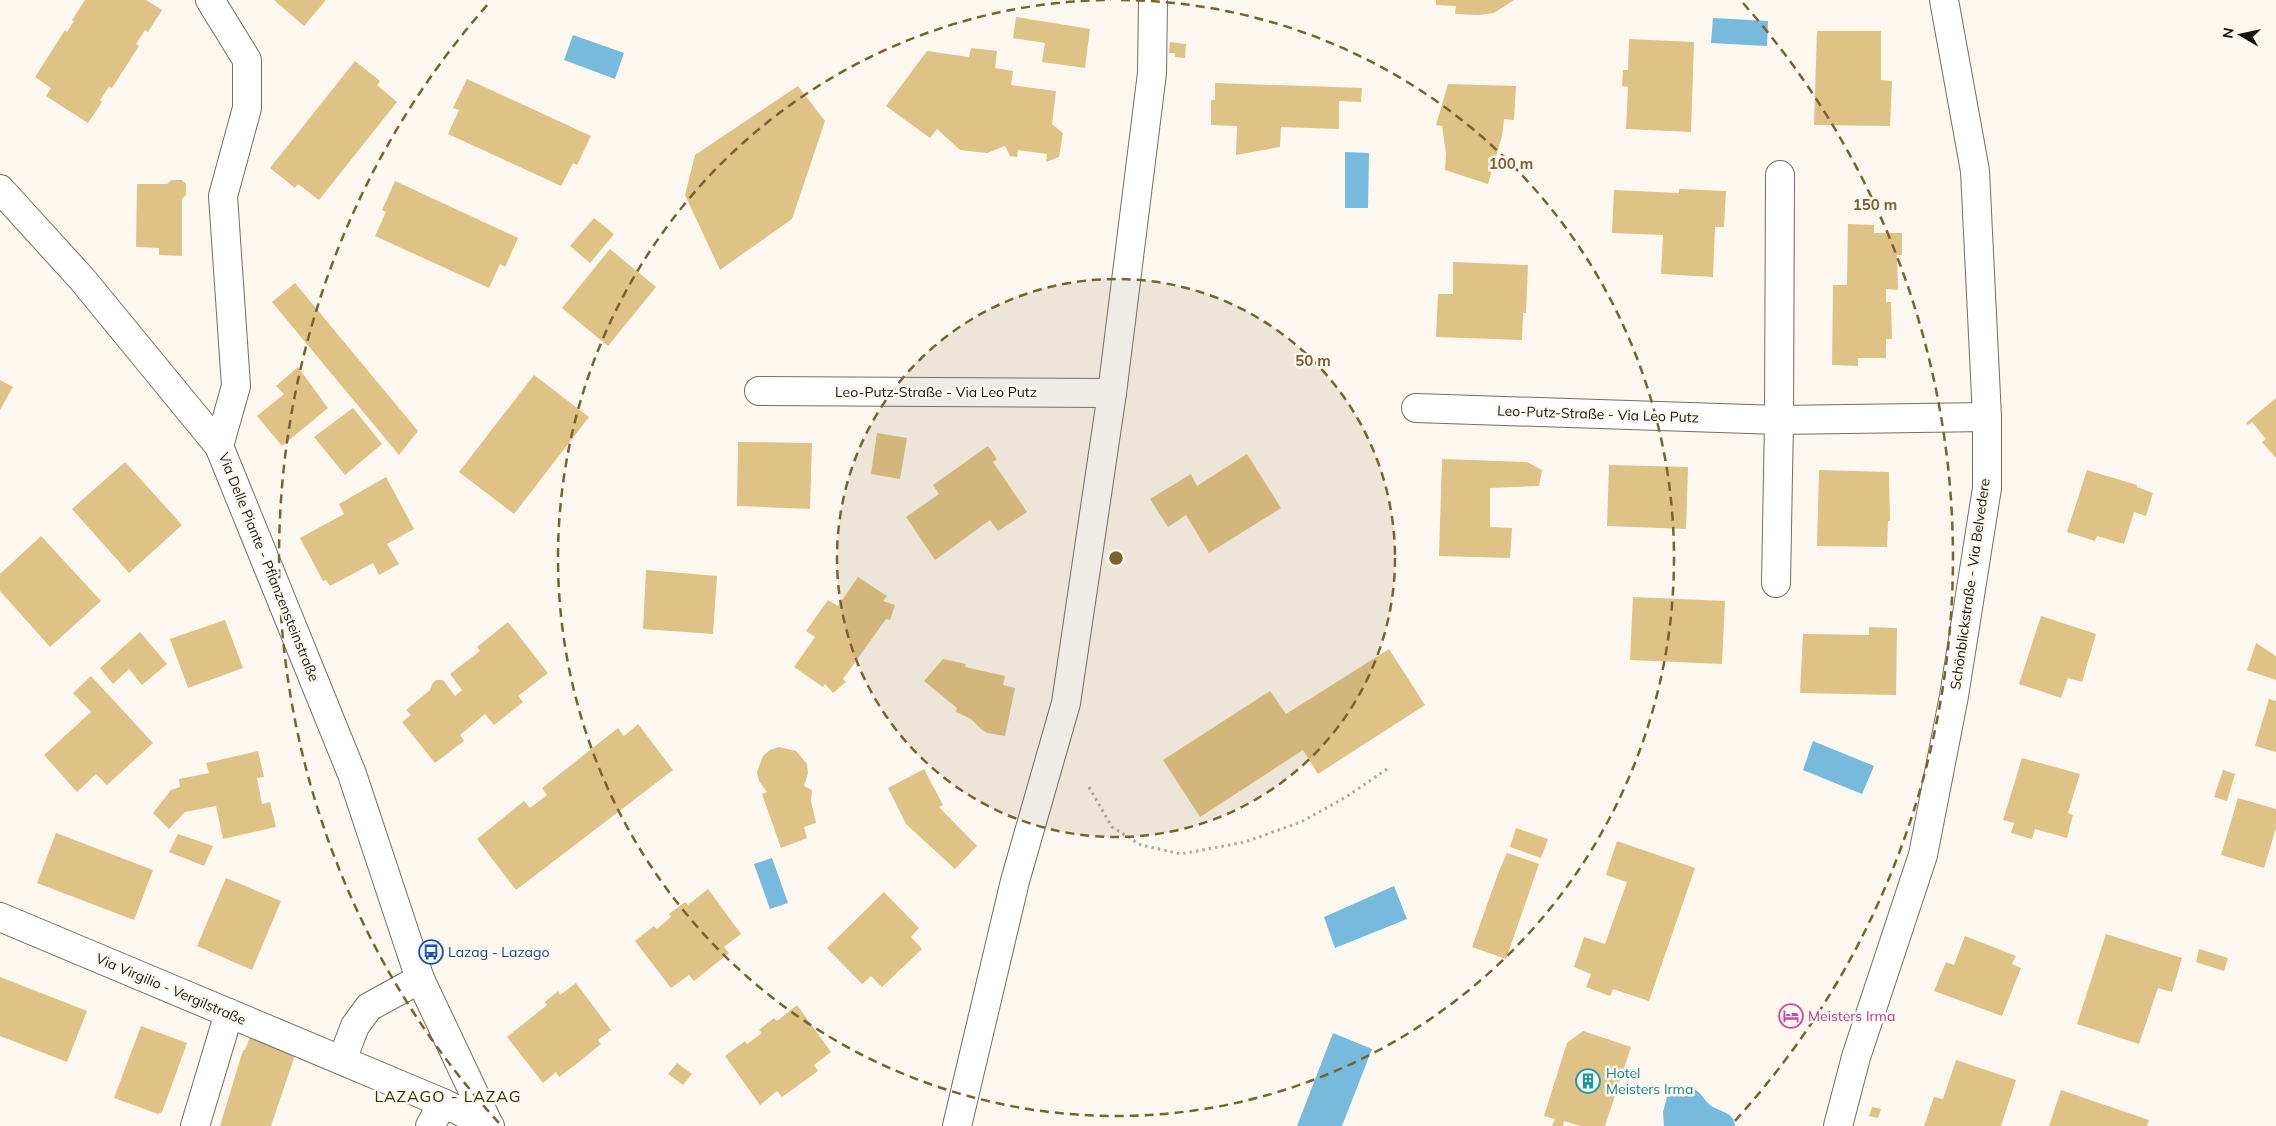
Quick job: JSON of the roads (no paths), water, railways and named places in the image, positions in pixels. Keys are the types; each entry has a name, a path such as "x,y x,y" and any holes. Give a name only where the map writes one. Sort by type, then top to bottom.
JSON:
{"street":[{"path":"210,0 247,60 247,108 223,196 236,386 220,446"},
{"path":"957,1126 1016,881 1066,703 1112,393 1152,73 1153,0"},
{"name":"Schönblickstraße - Via Belvedere","path":"1838,1126 1856,1057 1923,855 1954,696 1987,488 1987,417 1975,171 1944,0"},
{"path":"1776,583 1780,420 1780,175"},
{"name":"Via Delle Piante - Pflanzensteinstraße","path":"0,189 82,279 220,446 352,774 420,979 489,1125"},
{"name":"Leo-Putz-Straße - Via Leo Putz","path":"759,391 1112,393"},
{"name":"Leo-Putz-Straße - Via Leo Putz","path":"1416,408 1780,420 1987,417"},
{"name":"Via Virgilio - Vergilstraße","path":"0,917 443,1102 489,1125"},
{"path":"342,1060 355,1026 369,1007 420,979"},
{"path":"195,1126 230,1013"},
{"path":"430,1126 443,1102"}],"water":[{"path":"1713,18 1768,21 1767,46 1711,43"},
{"path":"573,35 624,53 615,79 564,60"},
{"path":"1345,152 1369,153 1368,208 1345,208"},
{"path":"1813,741 1874,766 1862,794 1803,770"},
{"path":"772,858 788,903 770,909 754,864"},
{"path":"1394,886 1407,919 1335,948 1324,917"},
{"path":"1333,1033 1372,1049 1342,1126 1297,1126"},
{"path":"1682,1088 1693,1089 1699,1092 1709,1104 1732,1117 1735,1126 1664,1126 1663,1112 1667,1097"}],"place":[{"name":"Lazag - Lazago","path":"431,952"},
{"name":"Meisters Irma","path":"1791,1016"},
{"name":"Hotel Meisters Irma","path":"1588,1081"}],"district":[{"name":"LAZAGO - LAZAG","path":"448,1096"}]}
